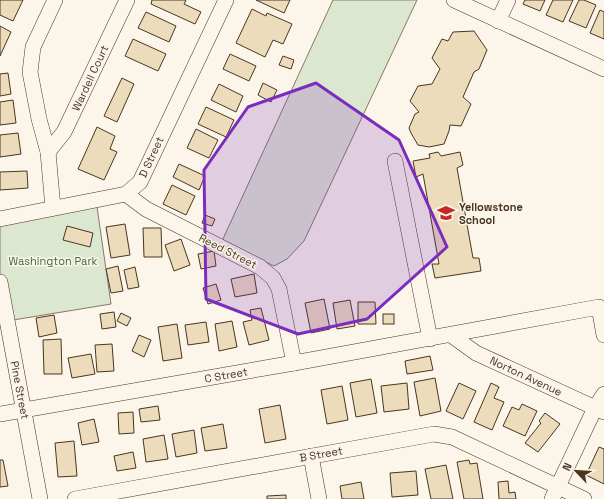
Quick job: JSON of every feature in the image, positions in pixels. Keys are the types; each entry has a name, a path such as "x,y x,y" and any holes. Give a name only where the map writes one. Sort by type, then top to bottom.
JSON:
{"street":[{"path":"53,208 48,152 39,119 30,72 33,46 55,0"},
{"name":"Wardell Court","path":"48,152 64,132 127,0"},
{"path":"454,0 604,69"},
{"path":"498,21 508,0"},
{"name":"D Street","path":"126,194 140,182 223,1"},
{"path":"395,161 430,339"},
{"path":"0,219 126,194"},
{"name":"Reed Street","path":"126,194 146,209 260,268 273,278 279,289 294,363"},
{"name":"Pine Street","path":"0,282 40,499"},
{"name":"C Street","path":"0,414 430,339 599,307 604,335"},
{"name":"Norton Avenue","path":"451,335 476,353 600,410"},
{"path":"554,493 600,410 604,394"},
{"name":"B Street","path":"75,499 434,434 452,437 554,493 584,499"},
{"path":"311,456 319,499"}],"highlighted area":[{"path":"316,83 399,140 447,247 367,319 298,334 206,299 204,170 248,107"}],"green space":[{"path":"333,0 417,0 304,241 287,259 274,266 222,241"},
{"name":"Washington Park","path":"96,200 111,304 7,321 0,282 0,219"}],"building":[{"path":"0,0 23,0 13,21 0,15"},
{"path":"152,0 186,0 184,4 201,12 195,24 151,4"},
{"path":"256,0 290,0 284,13"},
{"path":"525,0 545,0 540,11 523,4"},
{"path":"553,0 573,0 563,22 546,15"},
{"path":"579,0 584,0 596,5 586,28 569,21"},
{"path":"252,9 266,16 267,13 292,24 283,44 273,40 265,57 236,43"},
{"path":"600,10 604,12 604,39 590,33"},
{"path":"146,12 176,26 169,42 138,28"},
{"path":"0,26 11,32 0,56"},
{"path":"474,31 487,50 479,69 474,72 463,97 471,104 461,126 450,125 444,144 429,147 418,145 409,128 415,114 419,112 410,101 418,86 432,84 440,69 432,58 442,39 448,41 453,32"},
{"path":"133,39 166,54 158,71 125,56"},
{"path":"230,54 256,66 249,81 223,69"},
{"path":"283,56 294,60 291,69 279,65"},
{"path":"8,73 11,94 0,96 0,74"},
{"path":"122,78 134,84 117,122 104,116"},
{"path":"263,83 277,90 271,102 258,95"},
{"path":"219,84 243,96 236,112 211,100"},
{"path":"13,100 16,123 0,125 0,102"},
{"path":"206,107 234,120 226,137 198,124"},
{"path":"97,127 115,136 110,149 117,152 104,180 78,169"},
{"path":"196,129 218,140 209,158 187,148"},
{"path":"18,133 21,154 0,157 0,135"},
{"path":"438,152 441,156 460,152 463,165 457,168 473,258 479,258 481,271 435,278 432,264 439,264 423,174 416,177 413,161 430,158 429,154"},
{"path":"179,164 205,176 199,190 173,177"},
{"path":"27,171 28,188 0,190 0,172"},
{"path":"172,185 195,196 186,215 163,204"},
{"path":"205,215 215,219 212,226 202,223"},
{"path":"125,224 130,255 111,258 106,227"},
{"path":"67,226 93,233 90,247 63,240"},
{"path":"143,228 161,228 162,257 144,257"},
{"path":"181,239 190,265 174,271 165,245"},
{"path":"214,251 216,266 201,269 198,254"},
{"path":"118,266 123,291 111,293 106,269"},
{"path":"135,267 139,287 128,289 124,270"},
{"path":"254,274 257,293 235,297 231,279"},
{"path":"216,284 221,300 208,304 203,288"},
{"path":"324,299 330,329 311,333 305,303"},
{"path":"350,300 355,326 337,329 333,303"},
{"path":"358,302 375,302 376,324 358,324"},
{"path":"261,308 269,340 249,345 243,322 252,320 250,310"},
{"path":"114,312 116,327 102,329 100,314"},
{"path":"121,313 131,318 127,326 117,321"},
{"path":"383,314 394,314 394,324 383,324"},
{"path":"54,315 57,333 39,337 36,318"},
{"path":"232,321 237,347 219,351 215,324"},
{"path":"206,322 209,342 188,345 185,325"},
{"path":"177,324 182,358 163,361 158,327"},
{"path":"139,335 151,340 144,357 132,351"},
{"path":"61,339 62,374 44,374 43,340"},
{"path":"112,344 114,371 97,372 95,345"},
{"path":"91,354 95,374 72,378 68,358"},
{"path":"430,356 433,370 407,374 405,361"},
{"path":"435,378 441,411 420,416 414,382"},
{"path":"371,379 377,413 356,417 350,383"},
{"path":"407,383 409,409 384,412 381,386"},
{"path":"459,383 476,391 463,419 446,411"},
{"path":"491,383 499,387 494,398 504,402 492,430 474,422"},
{"path":"342,386 348,420 327,424 321,390"},
{"path":"522,404 537,411 525,436 503,426 512,407 519,410"},
{"path":"280,405 286,439 265,443 259,409"},
{"path":"158,406 160,420 141,422 139,409"},
{"path":"133,412 134,433 119,434 118,413"},
{"path":"545,413 560,424 538,452 525,443 541,423 539,421"},
{"path":"94,419 99,442 82,445 78,423"},
{"path":"223,424 227,448 205,451 201,428"},
{"path":"194,430 197,453 176,457 172,434"},
{"path":"164,435 168,459 146,462 143,439"},
{"path":"74,441 77,476 58,477 55,443"},
{"path":"599,447 604,449 604,484 586,475"},
{"path":"133,452 136,468 117,471 114,456"},
{"path":"0,460 3,460 8,486 0,487"},
{"path":"469,460 470,464 477,463 483,499 464,499 457,462"},
{"path":"446,465 453,499 431,499 425,469"},
{"path":"416,471 418,495 392,497 390,473"},
{"path":"508,481 509,493 515,492 516,499 499,499 498,482"},
{"path":"361,482 364,499 342,499 340,486"},
{"path":"286,495 286,499 267,499 267,496"}],"place":[{"name":"Yellowstone School","path":"446,213"}]}
